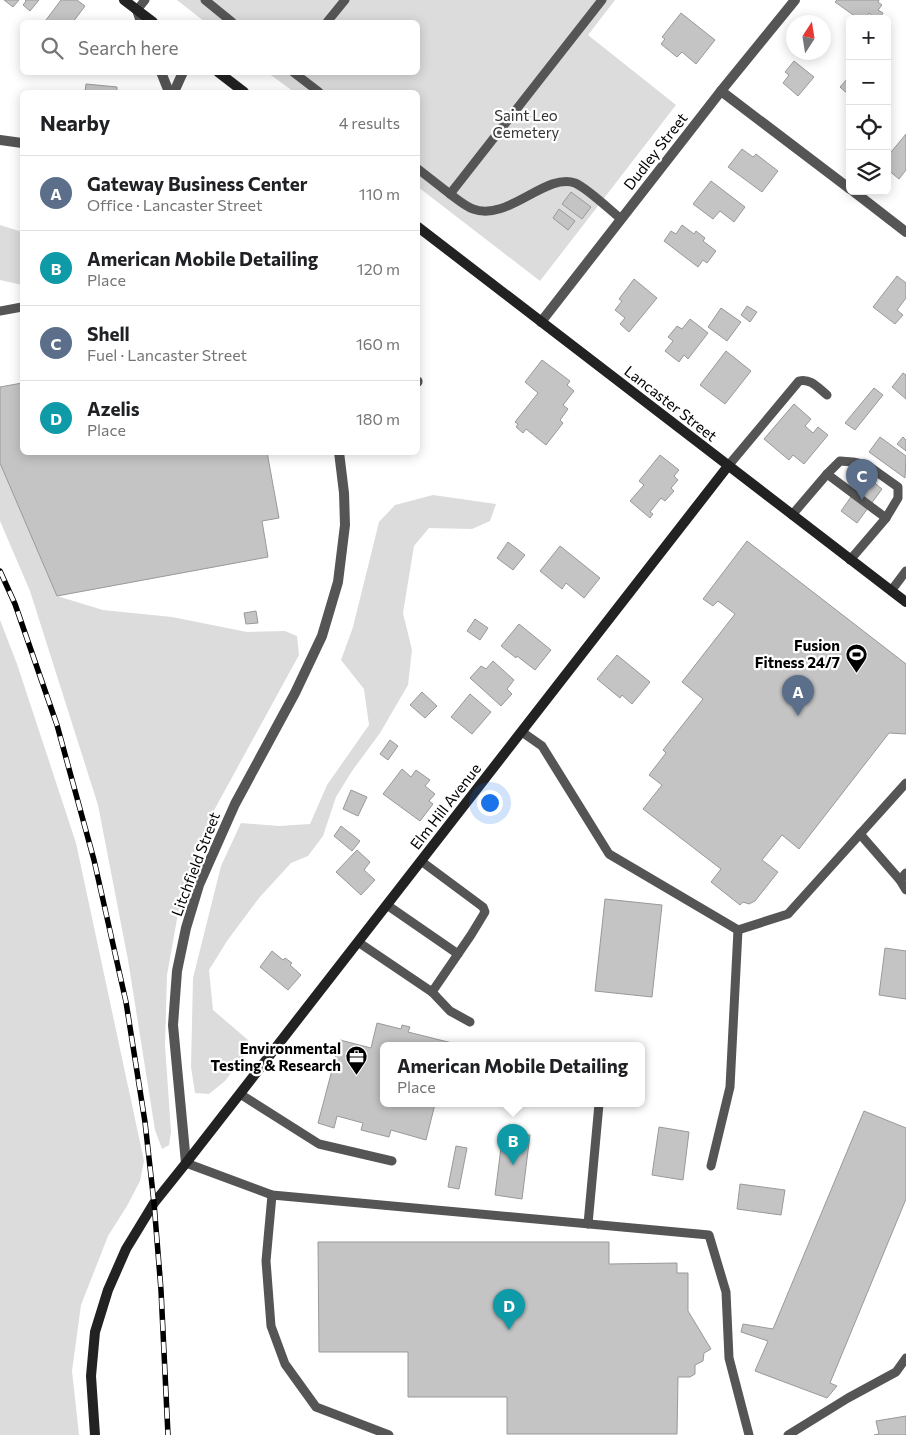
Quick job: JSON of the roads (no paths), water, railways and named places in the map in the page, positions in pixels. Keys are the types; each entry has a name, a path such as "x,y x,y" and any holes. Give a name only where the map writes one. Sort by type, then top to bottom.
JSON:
{"main road":[{"path":"124,0 150,20"},
{"path":"222,75 241,90"},
{"name":"Lancaster Street","path":"420,229 906,602"},
{"name":"Elm Hill Avenue","path":"186,1163 728,466"},
{"path":"95,1435 92,1376 95,1332 108,1290 126,1250 154,1203 186,1163"}],"street":[{"name":"Dudley Street","path":"541,322 721,91 795,0"},
{"path":"136,10 140,20"},
{"path":"162,75 168,90"},
{"path":"175,90 182,75"},
{"path":"721,91 846,186"},
{"path":"0,140 20,142"},
{"path":"858,195 906,232"},
{"name":"Litchfield Street","path":"186,1163 174,1025 177,971 186,928 199,886 235,804 295,693 322,636 338,582 345,525 344,493 339,455"}],"lane":[{"path":"136,10 144,0"},
{"path":"205,0 230,20"},
{"path":"329,20 345,0"},
{"path":"450,194 602,0"},
{"path":"297,75 316,90"},
{"path":"420,172 472,209 481,211 494,210 512,204 550,185 564,182 575,183 621,219"},
{"path":"0,311 20,307"},
{"path":"728,466 799,381 804,380 813,383 827,395"},
{"path":"792,515 840,461 867,465 898,487 898,498 886,518 850,560"},
{"path":"827,474 886,518"},
{"path":"891,591 906,570"},
{"path":"522,732 542,746 609,854 738,930 788,914 906,783"},
{"path":"860,834 900,880 906,890"},
{"path":"421,861 483,907 485,912 432,992"},
{"path":"900,880 906,873"},
{"path":"387,905 458,954"},
{"path":"712,1166 730,1087 738,930"},
{"path":"358,942 432,992 450,1011 470,1022"},
{"path":"240,1094 319,1144 392,1161"},
{"path":"588,1224 599,1107"},
{"path":"186,1163 272,1195 709,1235 726,1292 728,1358 749,1435"},
{"path":"272,1195 266,1261 270,1326 285,1364 316,1407 389,1435"},
{"path":"788,1435 848,1398 896,1372 906,1358"}],"railway":[{"path":"0,571 15,604 57,725 94,860 126,1002 145,1122 154,1203 161,1290 168,1435"}],"place":[{"name":"Shell","path":"862,500"},
{"name":"Fusion Fitness 24/7","path":"856,673"},
{"name":"Gateway Business Center","path":"798,716"},
{"name":"Environmental Testing & Research","path":"357,1076"},
{"name":"American Mobile Detailing","path":"513,1165"},
{"name":"Azelis","path":"509,1330"}],"park label":[{"name":"Saint Leo Cemetery","path":"526,124"}]}
